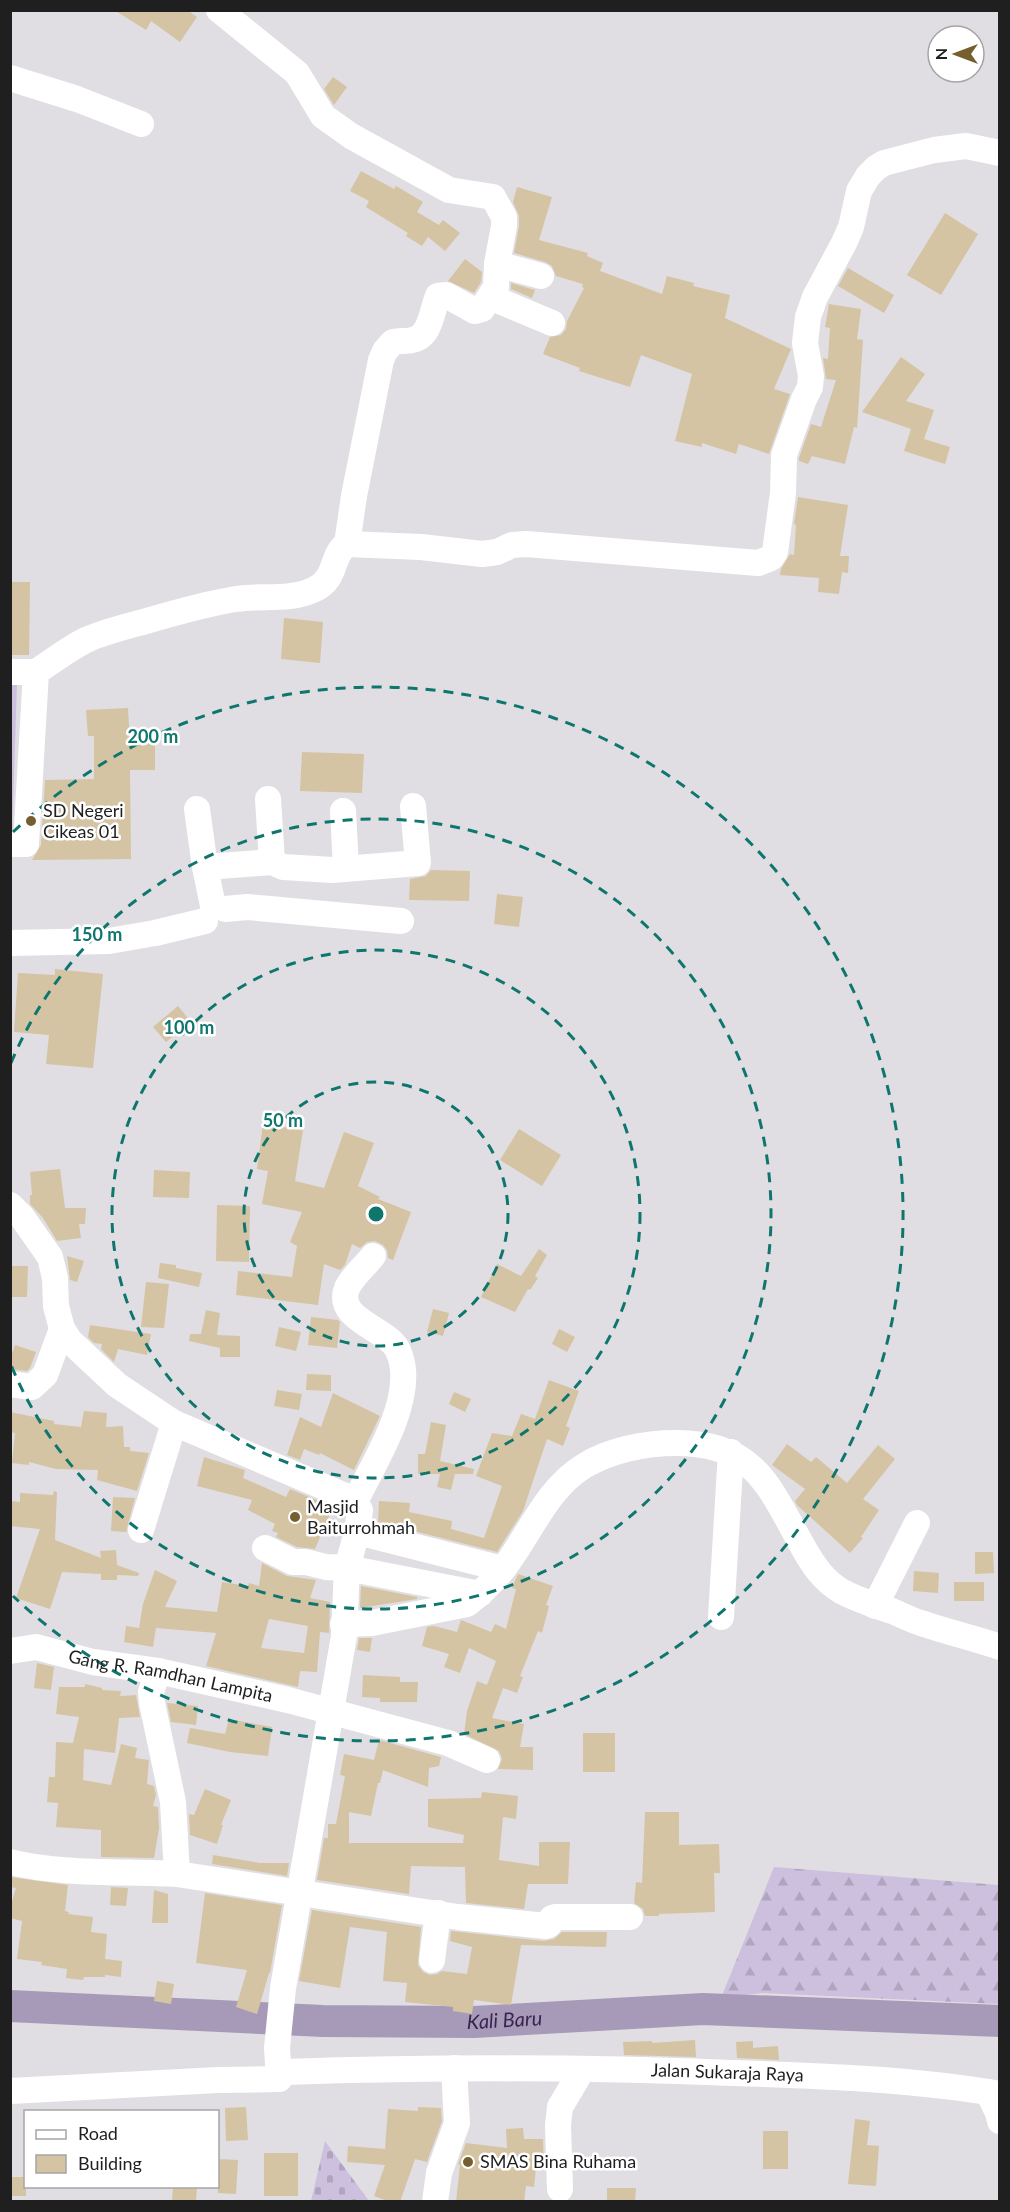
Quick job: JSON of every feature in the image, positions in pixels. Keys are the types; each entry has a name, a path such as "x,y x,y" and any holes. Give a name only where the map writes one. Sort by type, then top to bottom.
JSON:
{"street":[{"path":"10,672 36,672 64,652 87,640 193,607 247,598 298,595 315,590 325,583 332,573 339,554 347,544 354,496 381,360 385,351 393,342 413,340 421,335 430,324 432,308 438,296 447,295 475,311 482,309 496,287 504,217 493,197 449,190 351,136 323,116 297,73 219,10"},
{"path":"10,78 77,99 141,124"},
{"path":"347,544 482,554 498,552 512,544 526,544 758,564 771,558 775,552 783,493 784,455 810,387 811,376 805,344 808,317 815,297 839,255 851,227 860,191 868,176 884,163 934,150 966,146 999,153"},
{"path":"498,264 541,276"},
{"path":"490,297 552,323"},
{"path":"10,844 26,844 36,672"},
{"path":"268,799 272,862"},
{"path":"205,867 272,862 283,867 332,870 418,863 413,806"},
{"path":"197,809 214,912"},
{"path":"343,811 346,868"},
{"path":"10,944 109,941 155,933 214,912 247,907 401,921"},
{"path":"10,1205 28,1224 50,1257 55,1278 56,1306 62,1329 70,1341 117,1385 174,1423 315,1482 355,1502 360,1510 357,1532 347,1568 344,1636 283,1988 277,2048 279,2079 10,2091"},
{"path":"355,1502 392,1427 398,1409 403,1371 397,1348 384,1334 355,1317 347,1309 345,1299 347,1287 373,1256"},
{"path":"10,1384 32,1387 45,1375 62,1329"},
{"path":"141,1530 174,1423"},
{"path":"343,1624 372,1623 467,1604 480,1594 503,1569 553,1496 572,1475 585,1466 636,1447 662,1443 688,1443 731,1452 752,1466 764,1480 813,1565 825,1579 841,1591 920,1623 999,1647"},
{"path":"721,1617 731,1452"},
{"path":"875,1606 917,1523"},
{"path":"357,1532 503,1569"},
{"path":"265,1548 293,1562 347,1568 480,1594"},
{"name":"Gang R. Ramdhan Lampita","path":"10,1651 36,1647 93,1662 158,1671 330,1710 448,1743 487,1760"},
{"path":"158,1671 151,1692 152,1703 173,1803 177,1874"},
{"path":"10,1862 82,1871 177,1874 438,1913 546,1926 555,1917 630,1917"},
{"path":"432,1960 438,1913"},
{"path":"435,2202 439,2173 457,2123 454,2068"},
{"name":"Jalan Sukaraja Raya","path":"279,2079 284,2072 454,2068 582,2070 784,2075 873,2080 994,2093"},
{"path":"560,2189 558,2125 560,2107 582,2070"},
{"path":"994,2093 999,2121"}],"green space":[{"path":"10,684 17,684 12,839 11,839"},
{"path":"774,1867 999,1885 999,2004 762,1993 721,1998"},
{"path":"325,2141 369,2201 311,2201"}],"building":[{"path":"114,10 187,10 197,17 180,42 151,21 146,30"},
{"path":"333,77 347,87 334,105 324,89"},
{"path":"361,171 394,189 396,186 423,202 417,212 439,225 443,220 460,233 445,251 428,237 422,246 406,236 408,233 366,207 369,201 350,191"},
{"path":"517,187 552,197 539,240 588,253 587,256 603,263 600,271 662,294 667,276 694,283 693,286 730,295 725,318 791,349 774,389 790,394 769,454 739,444 736,454 702,443 702,447 675,441 692,374 641,355 630,387 579,371 580,368 543,354 550,337 561,335 566,329 567,321 584,288 583,284 556,276 552,266 545,262 514,253 519,226 519,216 513,202"},
{"path":"945,213 978,234 941,295 907,275"},
{"path":"465,259 482,272 481,282 474,293 448,281"},
{"path":"848,268 894,295 884,313 838,286"},
{"path":"511,283 535,290 532,298 511,289"},
{"path":"829,304 861,309 857,339 863,340 857,428 854,427 845,464 812,456 808,464 799,461 799,458 811,424 821,427 836,380 826,379 823,358 828,359 830,328 825,327"},
{"path":"901,357 925,374 906,401 934,410 924,439 950,447 945,464 904,451 911,429 862,412"},
{"path":"798,497 848,505 840,556 849,556 848,573 842,572 839,594 818,592 819,578 780,575 790,554 794,555 796,525 794,524"},
{"path":"10,582 30,582 29,655 10,655"},
{"path":"284,618 323,622 320,663 281,659"},
{"path":"128,708 130,743 155,743 155,770 130,770 131,859 32,860 41,845 45,780 94,779 94,736 88,736 86,710"},
{"path":"302,752 364,754 362,793 300,791"},
{"path":"431,870 470,871 469,901 409,900 410,879 426,876"},
{"path":"497,894 523,897 519,927 494,924"},
{"path":"55,969 103,974 93,1068 46,1064 49,1035 14,1032 18,973 55,975"},
{"path":"178,1006 191,1022 166,1042 153,1027"},
{"path":"263,1124 303,1130 295,1181 324,1188 344,1132 374,1143 358,1186 380,1197 378,1199 411,1212 393,1260 388,1258 387,1250 383,1245 375,1241 367,1242 360,1248 352,1244 345,1265 340,1270 324,1264 318,1305 236,1295 238,1271 292,1277 297,1246 290,1242 302,1212 262,1204 268,1171 257,1169"},
{"path":"519,1129 561,1155 542,1186 500,1160"},
{"path":"60,1169 65,1208 86,1208 85,1224 79,1224 81,1238 57,1241 43,1218 30,1204 30,1195 32,1195 30,1172"},
{"path":"154,1170 190,1172 189,1198 153,1197"},
{"path":"217,1205 250,1206 249,1262 216,1261"},
{"path":"539,1249 547,1255 535,1276 538,1278 530,1290 528,1289 515,1312 481,1297 497,1264 521,1276"},
{"path":"67,1256 84,1261 77,1282 70,1280"},
{"path":"160,1263 202,1273 199,1287 158,1278"},
{"path":"10,1266 28,1266 27,1297 10,1297"},
{"path":"146,1282 169,1284 164,1328 141,1327"},
{"path":"433,1309 449,1313 443,1336 427,1332"},
{"path":"206,1310 220,1313 217,1335 240,1336 240,1357 220,1357 220,1348 189,1341 190,1334 201,1334"},
{"path":"311,1317 340,1322 337,1348 308,1345"},
{"path":"90,1325 151,1334 147,1355 118,1349 114,1362 101,1349 102,1344 94,1343 88,1337"},
{"path":"279,1327 301,1332 296,1351 275,1346"},
{"path":"559,1329 575,1337 567,1352 552,1344"},
{"path":"15,1345 36,1352 27,1371 10,1369 10,1359"},
{"path":"307,1374 331,1375 331,1391 306,1390"},
{"path":"549,1380 579,1391 566,1426 570,1428 563,1446 547,1439 523,1511 497,1552 410,1530 411,1526 378,1522 379,1501 410,1503 409,1512 452,1521 451,1529 484,1538 502,1486 476,1476 492,1433 512,1436 521,1414 535,1419"},
{"path":"277,1390 302,1394 299,1410 274,1406"},
{"path":"454,1392 471,1399 465,1412 449,1404"},
{"path":"333,1393 380,1416 354,1470 320,1453 319,1455 304,1449 300,1460 287,1455 300,1417 321,1427"},
{"path":"84,1411 107,1413 106,1427 123,1426 124,1447 130,1447 130,1451 149,1453 137,1491 97,1480 98,1470 56,1469 29,1462 29,1465 12,1463 15,1433 10,1432 10,1412 54,1421 54,1424 81,1427"},
{"path":"431,1422 446,1425 440,1461 474,1469 473,1474 455,1474 451,1490 437,1487 440,1474 418,1474 418,1454 425,1454"},
{"path":"787,1444 811,1462 816,1457 847,1483 878,1445 895,1459 863,1499 879,1510 861,1537 863,1538 850,1553 797,1505 795,1501 805,1489 772,1465"},
{"name":"Masjid Baiturrohmah","path":"204,1457 245,1470 243,1478 286,1497 290,1489 333,1507 315,1549 297,1547 276,1537 278,1533 272,1531 275,1524 248,1510 252,1500 197,1486"},
{"path":"54,1491 57,1492 55,1540 101,1558 100,1551 116,1550 117,1565 139,1573 138,1576 117,1575 117,1580 101,1580 101,1574 62,1572 50,1609 16,1598 40,1529 10,1526 10,1501 20,1502 20,1493 53,1495"},
{"path":"113,1497 135,1498 126,1532 111,1531"},
{"path":"975,1552 993,1552 994,1573 975,1574"},
{"path":"262,1563 287,1576 316,1580 310,1598 330,1602 329,1633 320,1632 317,1672 300,1671 298,1687 206,1666 216,1633 156,1628 153,1647 124,1642 126,1626 139,1628 143,1604 155,1570 177,1581 165,1607 217,1612 222,1582 248,1586 249,1583 259,1586","holes":["269,1619 308,1626 304,1653 261,1648"]},
{"path":"914,1571 939,1573 938,1593 913,1591"},
{"path":"518,1574 553,1586 546,1605 549,1606 542,1633 538,1631 520,1676 523,1677 517,1693 503,1688 492,1718 524,1724 520,1747 533,1747 533,1770 498,1769 502,1759 499,1751 464,1734 467,1711 477,1681 487,1685 496,1661 469,1648 460,1673 444,1667 449,1654 422,1646 427,1627 434,1626 457,1632 461,1620 491,1632 495,1624 506,1629 516,1589 512,1588"},
{"path":"954,1582 984,1582 984,1601 954,1601"},
{"path":"361,1586 417,1597 417,1599 360,1608"},
{"path":"359,1638 372,1638 370,1652 357,1650"},
{"path":"37,1663 54,1667 51,1690 34,1688"},
{"path":"363,1675 400,1677 400,1682 418,1682 417,1702 380,1702 380,1698 362,1697"},
{"path":"85,1684 102,1688 102,1690 121,1691 120,1696 136,1695 140,1717 119,1718 115,1753 84,1749 83,1780 111,1785 121,1744 137,1748 135,1758 149,1760 147,1784 154,1786 156,1795 153,1806 158,1807 159,1828 154,1858 101,1857 101,1830 56,1827 58,1803 47,1802 49,1777 55,1777 56,1742 73,1743 79,1717 56,1714 59,1687 85,1687"},
{"path":"167,1703 198,1706 196,1725 171,1722"},
{"path":"229,1719 272,1727 268,1756 230,1752 187,1743 190,1728 225,1734"},
{"path":"583,1733 615,1733 615,1772 583,1772"},
{"path":"379,1740 441,1757 439,1766 429,1768 428,1787 383,1770 371,1816 349,1812 349,1843 463,1843 464,1835 428,1827 428,1799 481,1798 482,1792 518,1796 516,1819 503,1817 499,1860 539,1866 539,1842 570,1842 568,1884 528,1884 524,1909 466,1903 465,1867 411,1866 409,1894 317,1880 324,1838 328,1838 328,1824 336,1824 345,1776 340,1775 344,1754 374,1760"},
{"path":"205,1789 231,1800 221,1825 223,1825 217,1844 190,1835 189,1814 194,1815"},
{"path":"645,1812 679,1812 679,1845 719,1844 720,1873 714,1873 715,1912 645,1916 643,1909 634,1903 636,1882 642,1883"},
{"path":"213,1855 260,1863 289,1863 287,1876 212,1864"},
{"path":"10,1877 68,1885 65,1911 69,1912 68,1914 93,1917 91,1932 107,1934 105,1959 122,1961 121,1977 105,1975 105,1977 84,1977 83,1980 66,1978 67,1969 41,1965 42,1962 17,1959 22,1921 10,1918 10,1908 16,1888 10,1887"},
{"path":"111,1887 128,1888 126,1906 110,1905"},
{"path":"154,1890 168,1894 168,1923 152,1923"},
{"path":"205,1893 282,1905 270,1973 257,2014 236,2007 247,1970 196,1963"},
{"path":"312,1910 421,1927 418,1965 423,1972 430,1975 442,1971 467,1974 472,1947 450,1941 451,1931 544,1941 554,1939 562,1932 607,1932 606,1947 521,1945 511,2005 474,2000 472,2014 453,2011 453,2007 405,2002 407,1983 383,1981 387,1932 350,1927 340,1988 299,1981"},
{"path":"157,1981 174,1984 171,2004 154,2001"},
{"path":"695,2040 696,2057 624,2055 623,2042 652,2041 652,2043"},
{"path":"753,2041 753,2048 778,2046 779,2060 737,2058 736,2042"},
{"path":"246,2107 248,2140 226,2141 225,2108"},
{"path":"418,2107 441,2108 442,2121 427,2162 415,2159 400,2202 390,2202 374,2196 385,2165 347,2162 348,2146 385,2149 388,2109 418,2111"},
{"path":"855,2119 870,2121 867,2145 879,2146 876,2186 848,2184"},
{"path":"523,2128 524,2139 543,2139 544,2168 536,2168 534,2187 526,2186 524,2202 456,2202 460,2165 458,2164 466,2143 507,2148 506,2129"},
{"path":"763,2131 788,2131 788,2169 763,2169"},
{"path":"264,2153 298,2153 298,2196 264,2196"},
{"path":"219,2159 238,2160 236,2194 218,2193"},
{"path":"10,2177 24,2177 26,2196 10,2196"},
{"path":"173,2188 197,2188 196,2202 172,2202"},
{"path":"607,2188 636,2188 635,2202 607,2202"}],"waterway":[{"name":"Kali Baru","path":"10,2006 323,2021 474,2022 703,2009 1000,2021"}],"place":[{"name":"SD Negeri Cikeas 01","path":"31,821"},
{"name":"Masjid Baiturrohmah","path":"295,1517"},
{"name":"SMAS Bina Ruhama","path":"468,2162"}]}
